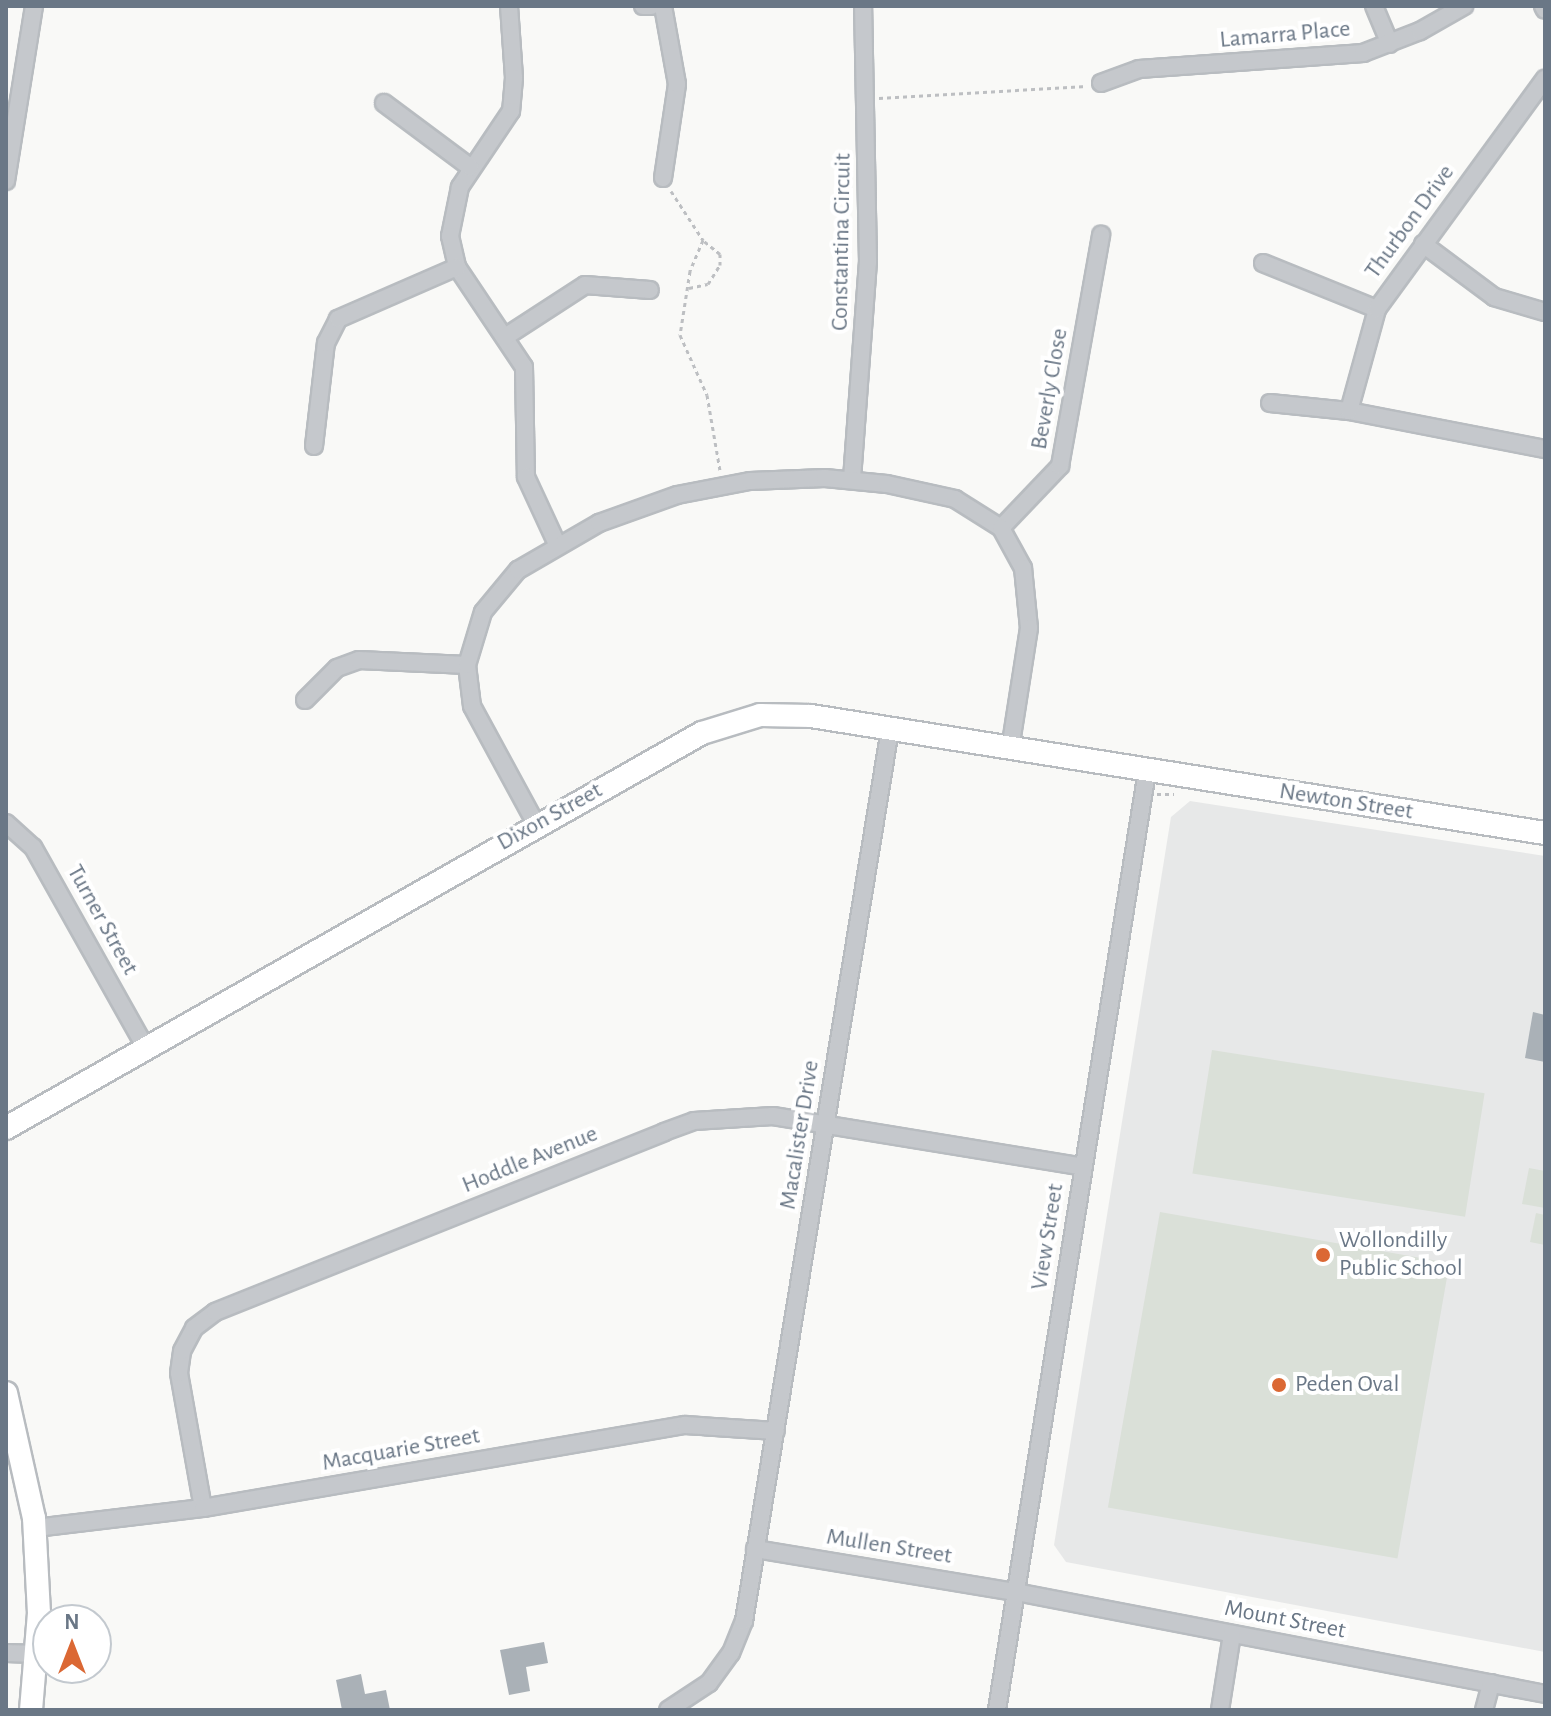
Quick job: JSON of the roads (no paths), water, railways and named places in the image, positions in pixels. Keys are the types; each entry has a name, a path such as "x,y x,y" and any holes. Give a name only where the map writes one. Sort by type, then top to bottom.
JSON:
{"street":[{"path":"6,181 34,6"},
{"path":"509,6 514,78 511,111 470,167 453,210 450,236 457,267 505,337 528,383 526,477 557,544"},
{"path":"643,6 651,6"},
{"path":"663,6 677,84 663,178"},
{"name":"Constantina Circuit","path":"852,479 868,262 863,6"},
{"path":"1374,6 1390,44"},
{"name":"Lamarra Place","path":"1101,83 1139,69 1325,59 1390,44 1464,6"},
{"name":"Thurbon Drive","path":"1349,411 1377,309 1545,79"},
{"path":"384,103 470,167"},
{"name":"Beverly Close","path":"1001,528 1060,466 1101,235"},
{"path":"1423,244 1494,297 1545,312"},
{"path":"1263,263 1377,309"},
{"path":"314,446 326,343 338,319 457,267"},
{"path":"505,337 585,285 650,290"},
{"path":"1270,403 1349,411 1545,449"},
{"path":"536,824 480,728 467,665 472,638 498,590 557,544 640,507 723,486 852,479 955,499 1001,528 1023,568 1029,608 1010,749"},
{"path":"305,700 337,668 359,660 467,665"},
{"name":"Dixon Street","path":"6,1128 536,824 702,733 740,719 795,714 1147,771"},
{"name":"Macalister Drive","path":"668,1710 709,1683 731,1653 744,1621 890,729"},
{"name":"Newton Street","path":"1147,771 1545,833"},
{"name":"View Street","path":"997,1710 1147,771"},
{"name":"Turner Street","path":"6,823 33,847 146,1048"},
{"name":"Hoddle Avenue","path":"203,1508 179,1373 182,1351 194,1328 215,1312 694,1121 733,1115 826,1124 1084,1167"},
{"path":"6,1393 35,1528 36,1604"},
{"name":"Macquarie Street","path":"35,1528 203,1508 685,1425 776,1431"},
{"name":"Mullen Street","path":"755,1549 1016,1592"},
{"name":"Mount Street","path":"1016,1592 1545,1694"},
{"path":"1220,1710 1232,1634"},
{"path":"6,1653 32,1654"},
{"path":"1484,1710 1491,1683"},
{"path":"31,1710 34,1684"}],"place":[{"name":"Wollondilly Public School","path":"1323,1255"},
{"name":"Peden Oval","path":"1279,1385"}]}
